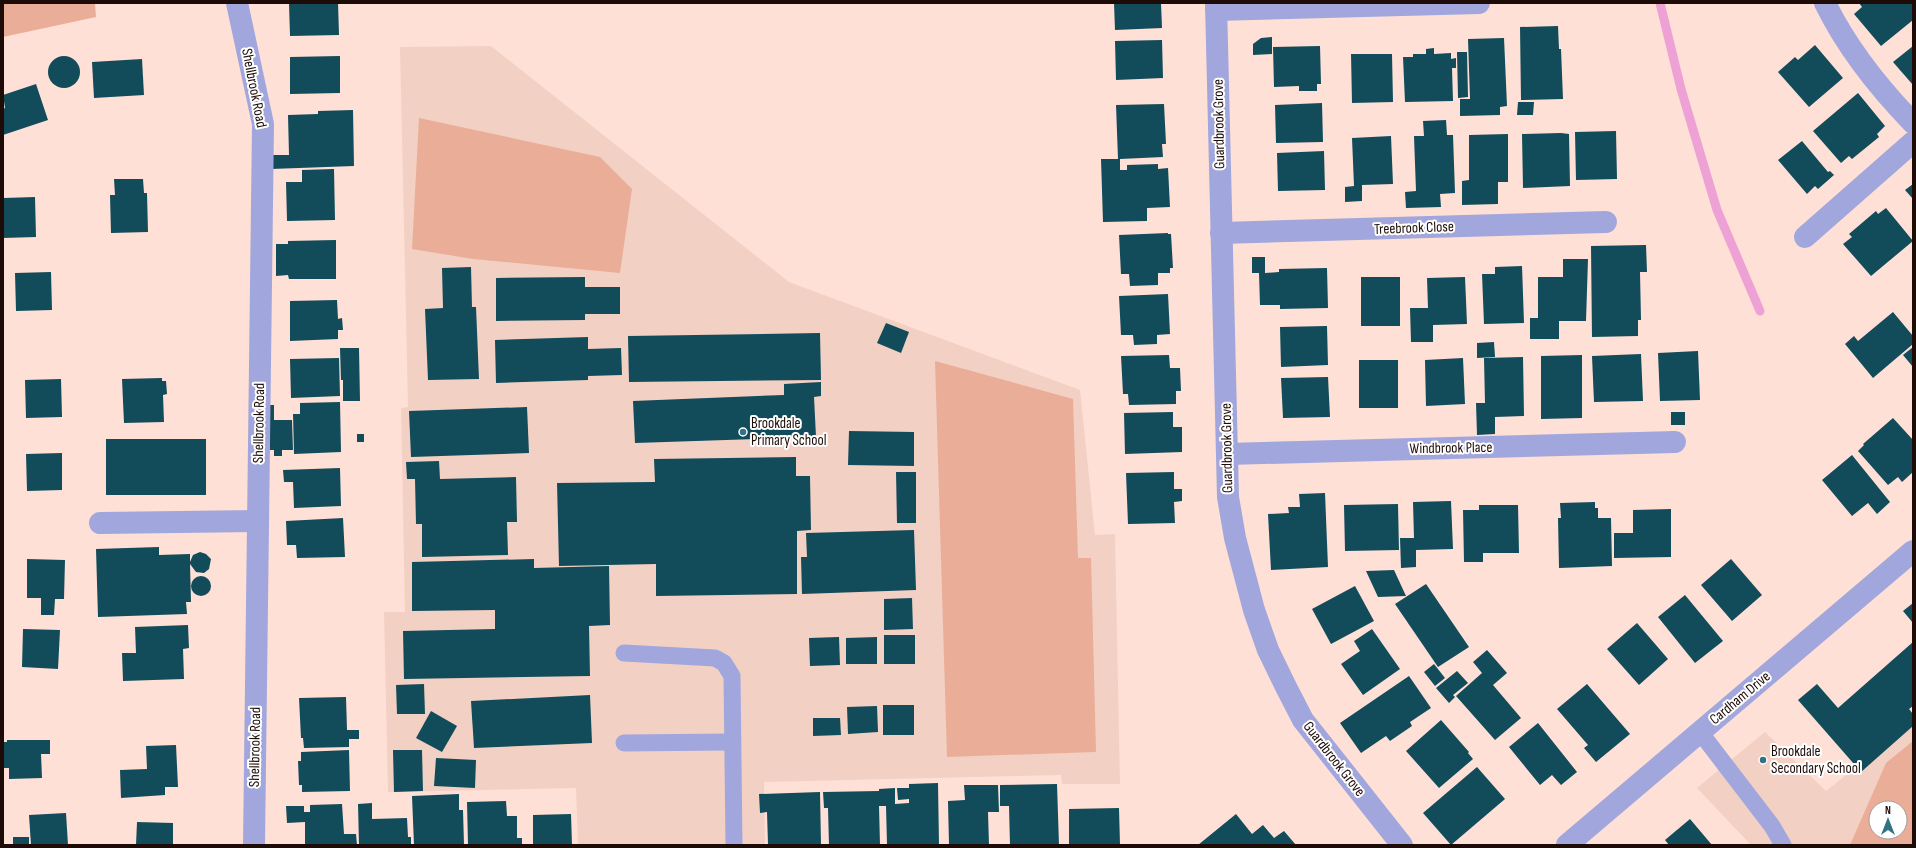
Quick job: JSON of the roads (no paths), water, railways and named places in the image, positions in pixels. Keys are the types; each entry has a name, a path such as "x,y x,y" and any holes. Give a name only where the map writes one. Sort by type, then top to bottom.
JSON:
{"street":[{"name":"Shellbrook Road","path":"237,3 263,124 254,845"},
{"path":"1216,7 1479,3"},
{"path":"1825,3 1835,22 1862,63 1890,100 1913,123"},
{"name":"Guardbrook Grove","path":"1216,7 1228,497 1235,538 1243,573 1268,650 1303,720 1402,845"},
{"path":"1805,237 1913,142"},
{"name":"Treebrook Close","path":"1222,233 1606,222"},
{"name":"Windbrook Place","path":"1228,454 1675,442"},
{"path":"100,523 258,521"},
{"name":"Cardham Drive","path":"1567,845 1913,551"}],"lane":[{"path":"624,653 714,658 724,663 732,676 731,742 734,845"},
{"path":"1700,732 1772,826 1782,845"},
{"path":"624,743 731,742"}],"waterway":[{"path":"1660,3 1681,89 1717,210 1760,311"}],"place":[{"name":"Brookdale Primary School","path":"743,432"},
{"name":"Brookdale Secondary School","path":"1763,760"}]}
